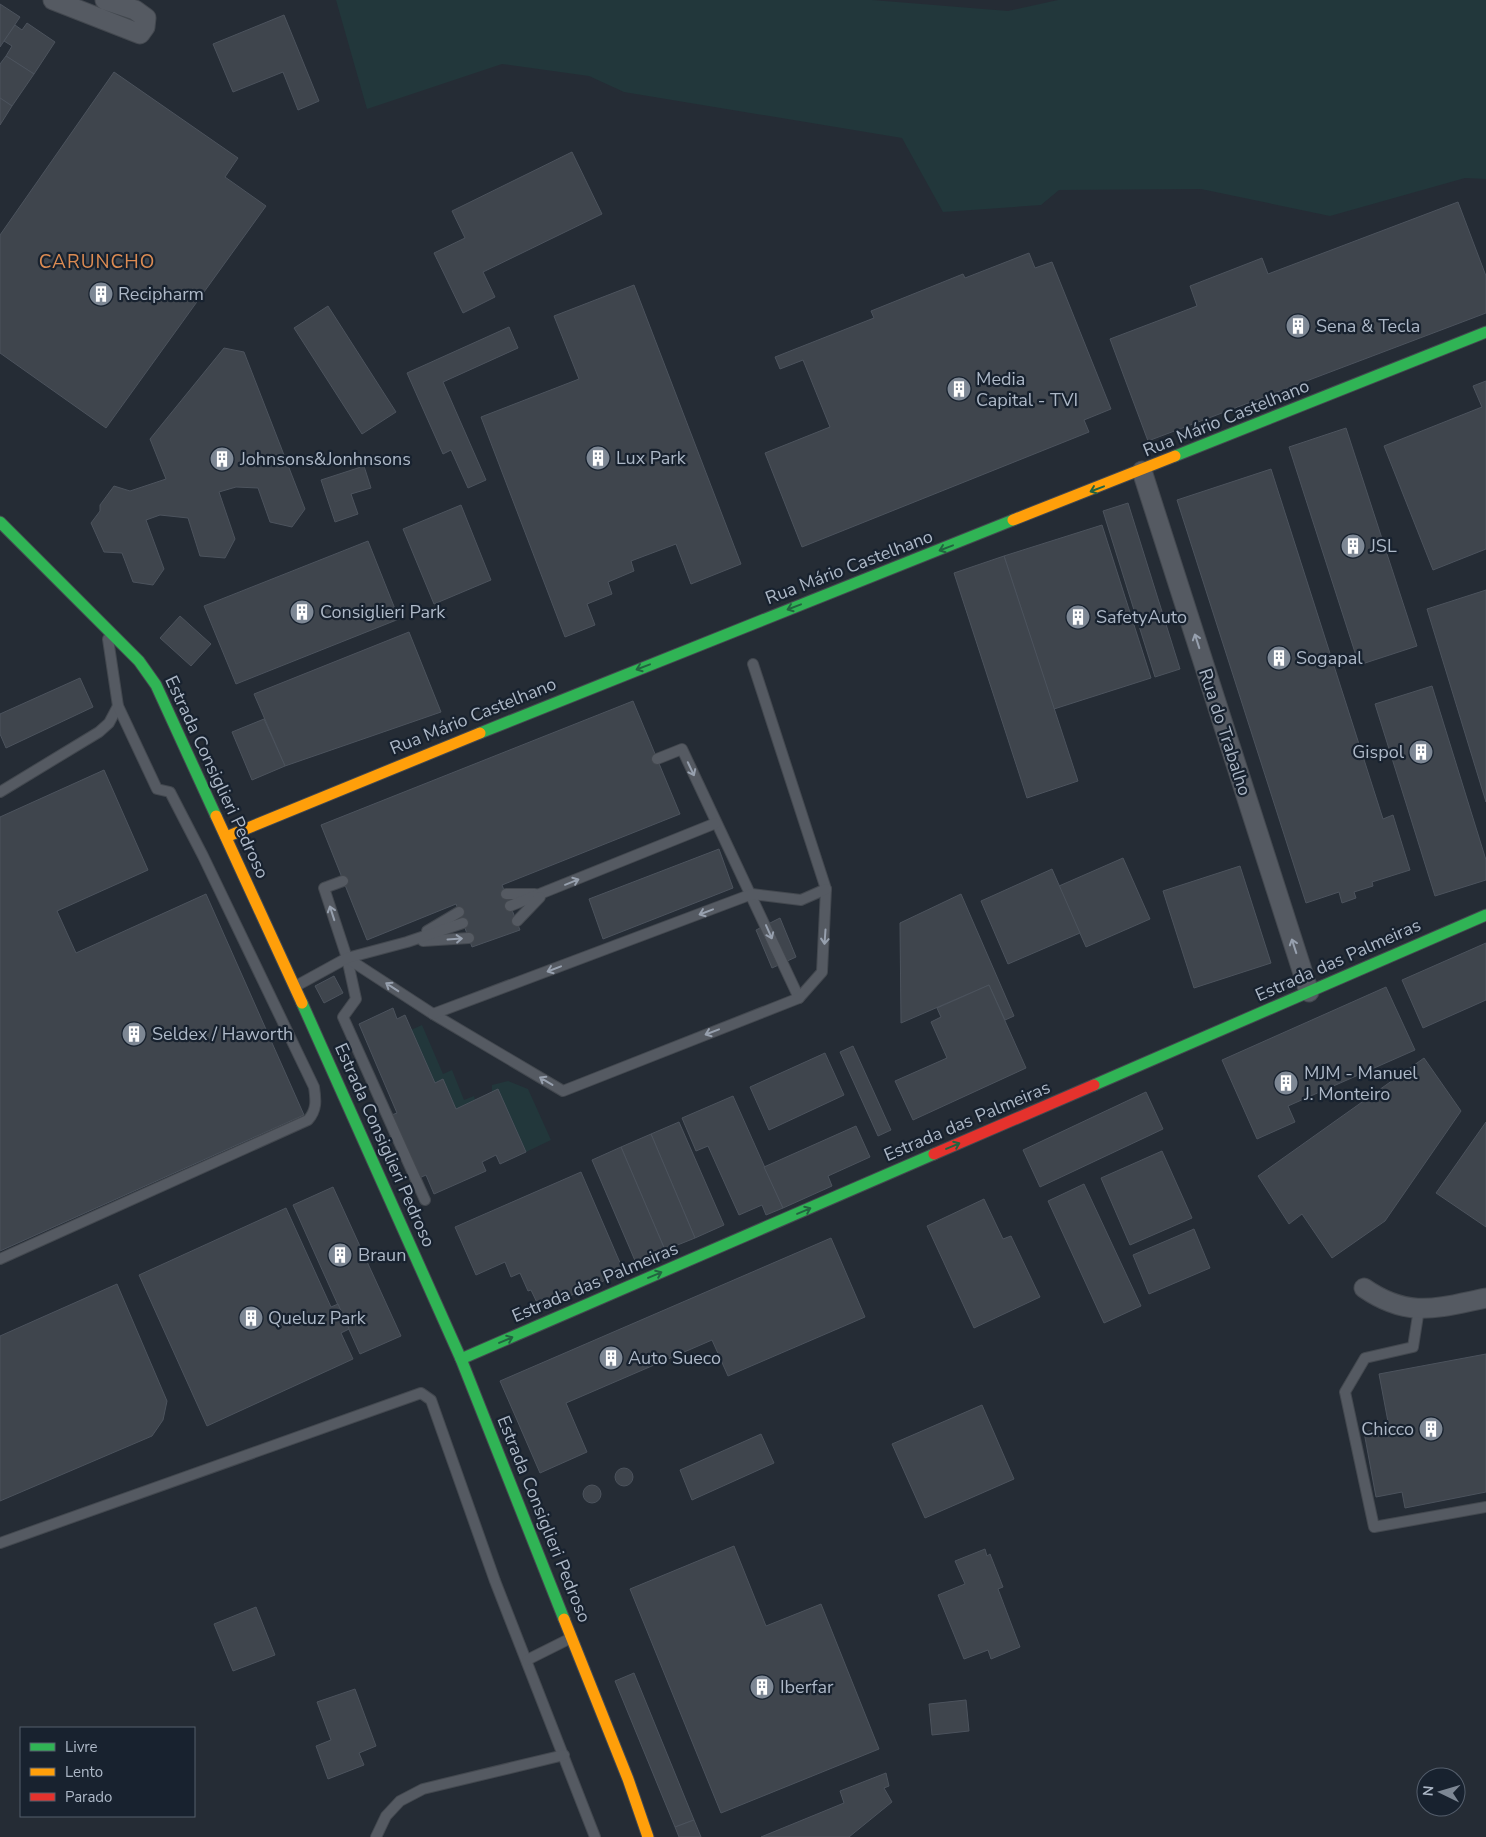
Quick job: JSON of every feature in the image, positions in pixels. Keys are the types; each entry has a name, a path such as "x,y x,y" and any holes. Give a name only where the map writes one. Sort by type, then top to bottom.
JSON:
{"street":[{"path":"53,0 81,11 140,34 146,27 146,18 136,10 103,0 81,11"},
{"name":"Rua Mário Castelhano","path":"226,837 514,717 1142,471 1486,332"},
{"name":"Rua do Trabalho","path":"1142,471 1309,992"},
{"name":"Estrada Consiglieri Pedroso","path":"0,522 139,661 156,684 295,987 461,1359 628,1780 648,1837"},
{"name":"Estrada das Palmeiras","path":"461,1359 1486,915"},
{"path":"1364,1288 1383,1301 1419,1309 1435,1309 1486,1298"}],"lane":[{"path":"0,1259 308,1120 314,1113 316,1099 314,1087 229,910 170,792 157,788 118,706 107,629"},
{"path":"347,958 433,1014 563,1091 798,998 822,972 826,889 753,664"},
{"path":"0,792 99,732 109,723 118,706"},
{"path":"657,759 682,749 716,823 752,894 798,998"},
{"path":"510,906 716,823"},
{"path":"343,881 324,888 347,958 356,999 343,1017 425,1200"},
{"path":"433,1014 752,894 801,900 826,889"},
{"path":"506,894 542,894"},
{"path":"516,921 542,894"},
{"path":"407,942 459,912"},
{"path":"295,987 316,973 347,958 407,942 463,923"},
{"path":"407,942 469,938"},
{"path":"1419,1309 1413,1346 1365,1358 1345,1392 1374,1527 1486,1506"},
{"path":"0,1543 421,1393 431,1400 495,1581 595,1837"},
{"path":"527,1660 572,1638"},
{"path":"376,1837 386,1816 400,1801 423,1789 564,1755"}],"green space":[{"path":"336,0 872,0 1008,11 1058,0 1486,0 1486,179 1465,178 1330,216 1201,189 1059,190 1041,205 943,212 902,138 624,92 589,76 502,64 367,109"},
{"path":"422,1025 443,1074 452,1070 464,1100 474,1096 475,1100 456,1109 443,1079 435,1083 411,1030"},
{"path":"508,1081 528,1089 551,1140 526,1152 498,1090 492,1092 492,1085"}],"building":[{"path":"0,4 20,17 0,47"},
{"path":"284,15 319,101 298,110 283,72 233,92 213,44"},
{"path":"27,23 55,42 34,74 6,56 12,46 4,41 15,25 22,30"},
{"path":"6,56 34,74 12,106 0,98 0,64"},
{"name":"Recipharm","path":"114,72 238,158 225,177 266,206 106,428 0,353 0,235"},
{"path":"0,98 12,106 0,125"},
{"path":"572,152 602,214 483,272 495,297 463,313 434,253 465,238 452,211"},
{"name":"Sena & Tecla","path":"1458,202 1486,276 1486,313 1148,441 1110,339 1197,306 1190,286 1262,258 1268,274"},
{"name":"Media Capital - TVI","path":"1029,253 1035,268 1052,262 1111,409 1084,420 1089,432 802,547 765,453 830,427 803,360 780,369 775,357 874,318 871,311 963,274 965,278"},
{"name":"Lux Park","path":"634,285 741,564 691,584 676,544 631,561 634,571 608,582 612,594 587,604 595,625 565,637 481,417 579,379 554,316"},
{"path":"328,306 396,412 362,434 294,328"},
{"path":"509,327 518,348 443,382 486,480 468,488 451,450 443,454 407,373"},
{"name":"Johnsons&Jonhnsons","path":"224,348 244,352 305,509 292,527 270,522 258,488 236,487 219,492 235,539 225,558 200,556 188,518 160,515 146,520 164,569 153,585 133,582 122,553 104,552 91,523 100,511 100,505 114,486 130,491 166,479 150,439"},
{"path":"1486,381 1486,549 1433,570 1384,446 1482,407 1473,386"},
{"name":"JSL","path":"1346,428 1417,646 1359,665 1289,447"},
{"path":"364,466 371,488 351,494 358,514 335,522 321,480"},
{"name":"Sogapal","path":"1271,469 1383,819 1393,815 1410,870 1372,882 1373,886 1354,892 1356,898 1342,903 1339,892 1306,903 1177,500"},
{"path":"1128,503 1180,669 1155,677 1103,511"},
{"name":"Consiglieri Park","path":"461,505 491,580 434,604 403,529"},
{"name":"SafetyAuto","path":"1102,525 1151,678 1054,709 1004,556"},
{"name":"Consiglieri Park","path":"368,541 399,619 236,684 204,606"},
{"path":"1004,556 1078,781 1027,798 954,573"},
{"path":"1486,590 1486,802 1427,609"},
{"path":"180,616 211,644 191,666 160,638"},
{"name":"Consiglieri Park","path":"409,632 441,712 285,766 254,694"},
{"path":"80,678 93,707 6,748 0,734 0,714"},
{"name":"Gispol","path":"1432,686 1486,860 1486,880 1435,896 1375,704"},
{"path":"633,701 680,814 502,885 520,930 472,947 456,904 367,940 321,825"},
{"path":"264,719 285,766 252,780 232,732"},
{"name":"Seldex / Haworth","path":"104,770 148,870 57,911 76,953 206,894 304,1115 0,1251 0,817"},
{"path":"719,849 733,888 603,939 589,899"},
{"path":"1123,858 1150,919 1086,947 1059,886"},
{"path":"1240,866 1271,963 1194,988 1163,891"},
{"path":"1052,869 1080,933 1008,964 981,901"},
{"path":"961,894 1014,1016 1005,1020 989,985 901,1023 900,923"},
{"path":"780,918 796,957 772,968 756,930"},
{"path":"1486,943 1486,1000 1423,1028 1402,980"},
{"path":"334,976 343,993 324,1003 315,986"},
{"path":"989,985 1026,1068 913,1120 895,1081 947,1058 931,1022 941,1017 937,1008"},
{"name":"MJM - Manuel J. Monteiro","path":"1386,987 1415,1050 1288,1106 1295,1122 1257,1139 1222,1060"},
{"path":"393,1008 397,1019 405,1015 435,1083 443,1079 456,1109 498,1089 526,1152 500,1164 496,1155 482,1162 486,1171 434,1194 426,1175 417,1179 389,1116 397,1113 359,1024"},
{"path":"853,1046 891,1130 878,1136 840,1052"},
{"path":"825,1053 844,1095 769,1130 750,1087"},
{"path":"1424,1058 1461,1111 1385,1221 1332,1258 1302,1214 1289,1224 1258,1176"},
{"path":"1146,1092 1163,1129 1040,1187 1023,1150"},
{"path":"733,1096 783,1208 766,1215 762,1205 739,1215 708,1146 696,1151 682,1118"},
{"path":"679,1122 724,1225 695,1238 651,1134"},
{"path":"1486,1122 1486,1227 1436,1193"},
{"path":"856,1126 870,1157 828,1176 832,1186 783,1208 764,1167"},
{"path":"651,1134 695,1238 665,1250 621,1147"},
{"path":"621,1147 665,1250 636,1263 592,1160"},
{"path":"1162,1151 1192,1218 1130,1245 1101,1178"},
{"path":"581,1172 624,1272 540,1309 531,1290 528,1291 520,1273 511,1277 505,1262 476,1275 455,1227"},
{"path":"1084,1184 1141,1306 1104,1323 1048,1201"},
{"name":"Braun","path":"333,1187 401,1336 360,1354 293,1205"},
{"path":"984,1199 1003,1239 1011,1236 1040,1297 974,1328 927,1226"},
{"name":"Queluz Park","path":"286,1208 331,1307 338,1304 349,1329 341,1333 353,1359 207,1426 139,1275"},
{"path":"1194,1229 1210,1268 1149,1294 1133,1255"},
{"name":"Auto Sueco","path":"831,1238 865,1317 728,1376 712,1340 566,1403 587,1452 540,1473 500,1381"},
{"path":"117,1284 167,1401 163,1420 152,1436 0,1501 0,1336"},
{"name":"Chicco","path":"1486,1354 1486,1492 1405,1508 1402,1492 1376,1497 1364,1432 1389,1427 1379,1374"},
{"path":"982,1405 1014,1479 925,1518 892,1444"},
{"path":"761,1434 774,1463 692,1500 680,1470"},
{"path":"624,1468 630,1471 633,1477 630,1483 624,1486 618,1483 615,1477 618,1471"},
{"path":"592,1485 598,1488 601,1494 598,1500 592,1503 586,1500 583,1494 586,1488"},
{"name":"Iberfar","path":"734,1546 766,1626 821,1604 879,1749 721,1813 630,1589"},
{"path":"985,1549 987,1556 990,1554 1003,1587 998,1589 1020,1647 991,1659 988,1650 964,1659 938,1595 965,1584 955,1561"},
{"path":"256,1607 275,1655 233,1671 214,1624"},
{"path":"634,1673 694,1820 675,1827 615,1681"},
{"path":"355,1689 376,1746 359,1753 364,1765 328,1779 316,1746 331,1740 317,1702"},
{"path":"966,1700 969,1731 932,1735 929,1704"},
{"path":"886,1773 889,1786 884,1788 892,1802 849,1837 761,1837 844,1803 840,1791"},
{"path":"694,1820 701,1837 679,1837 675,1827"}],"traffic: fast":[{"path":"1175,456 1486,332"},
{"path":"480,733 1013,520"},
{"path":"0,522 139,661 156,685 216,816"},
{"path":"1094,1085 1486,915"},
{"path":"302,1003 461,1359 564,1619"},
{"path":"461,1359 934,1154"}],"traffic: slow":[{"path":"1013,520 1175,456"},
{"path":"226,837 480,733"},
{"path":"216,816 302,1003"},
{"path":"564,1619 628,1779 648,1837"}],"traffic: jam":[{"path":"934,1154 1094,1085"}],"place":[{"name":"Recipharm","path":"101,294"},
{"name":"Sena & Tecla","path":"1298,326"},
{"name":"Media Capital - TVI","path":"959,389"},
{"name":"Lux Park","path":"598,458"},
{"name":"Johnsons&Jonhnsons","path":"222,459"},
{"name":"JSL","path":"1353,546"},
{"name":"Consiglieri Park","path":"302,612"},
{"name":"SafetyAuto","path":"1078,617"},
{"name":"Sogapal","path":"1279,658"},
{"name":"Gispol","path":"1421,752"},
{"name":"Seldex / Haworth","path":"134,1034"},
{"name":"MJM - Manuel J. Monteiro","path":"1286,1083"},
{"name":"Braun","path":"340,1255"},
{"name":"Queluz Park","path":"251,1318"},
{"name":"Auto Sueco","path":"611,1358"},
{"name":"Chicco","path":"1431,1429"},
{"name":"Iberfar","path":"762,1687"}],"district":[{"name":"CARUNCHO","path":"97,262"}]}
